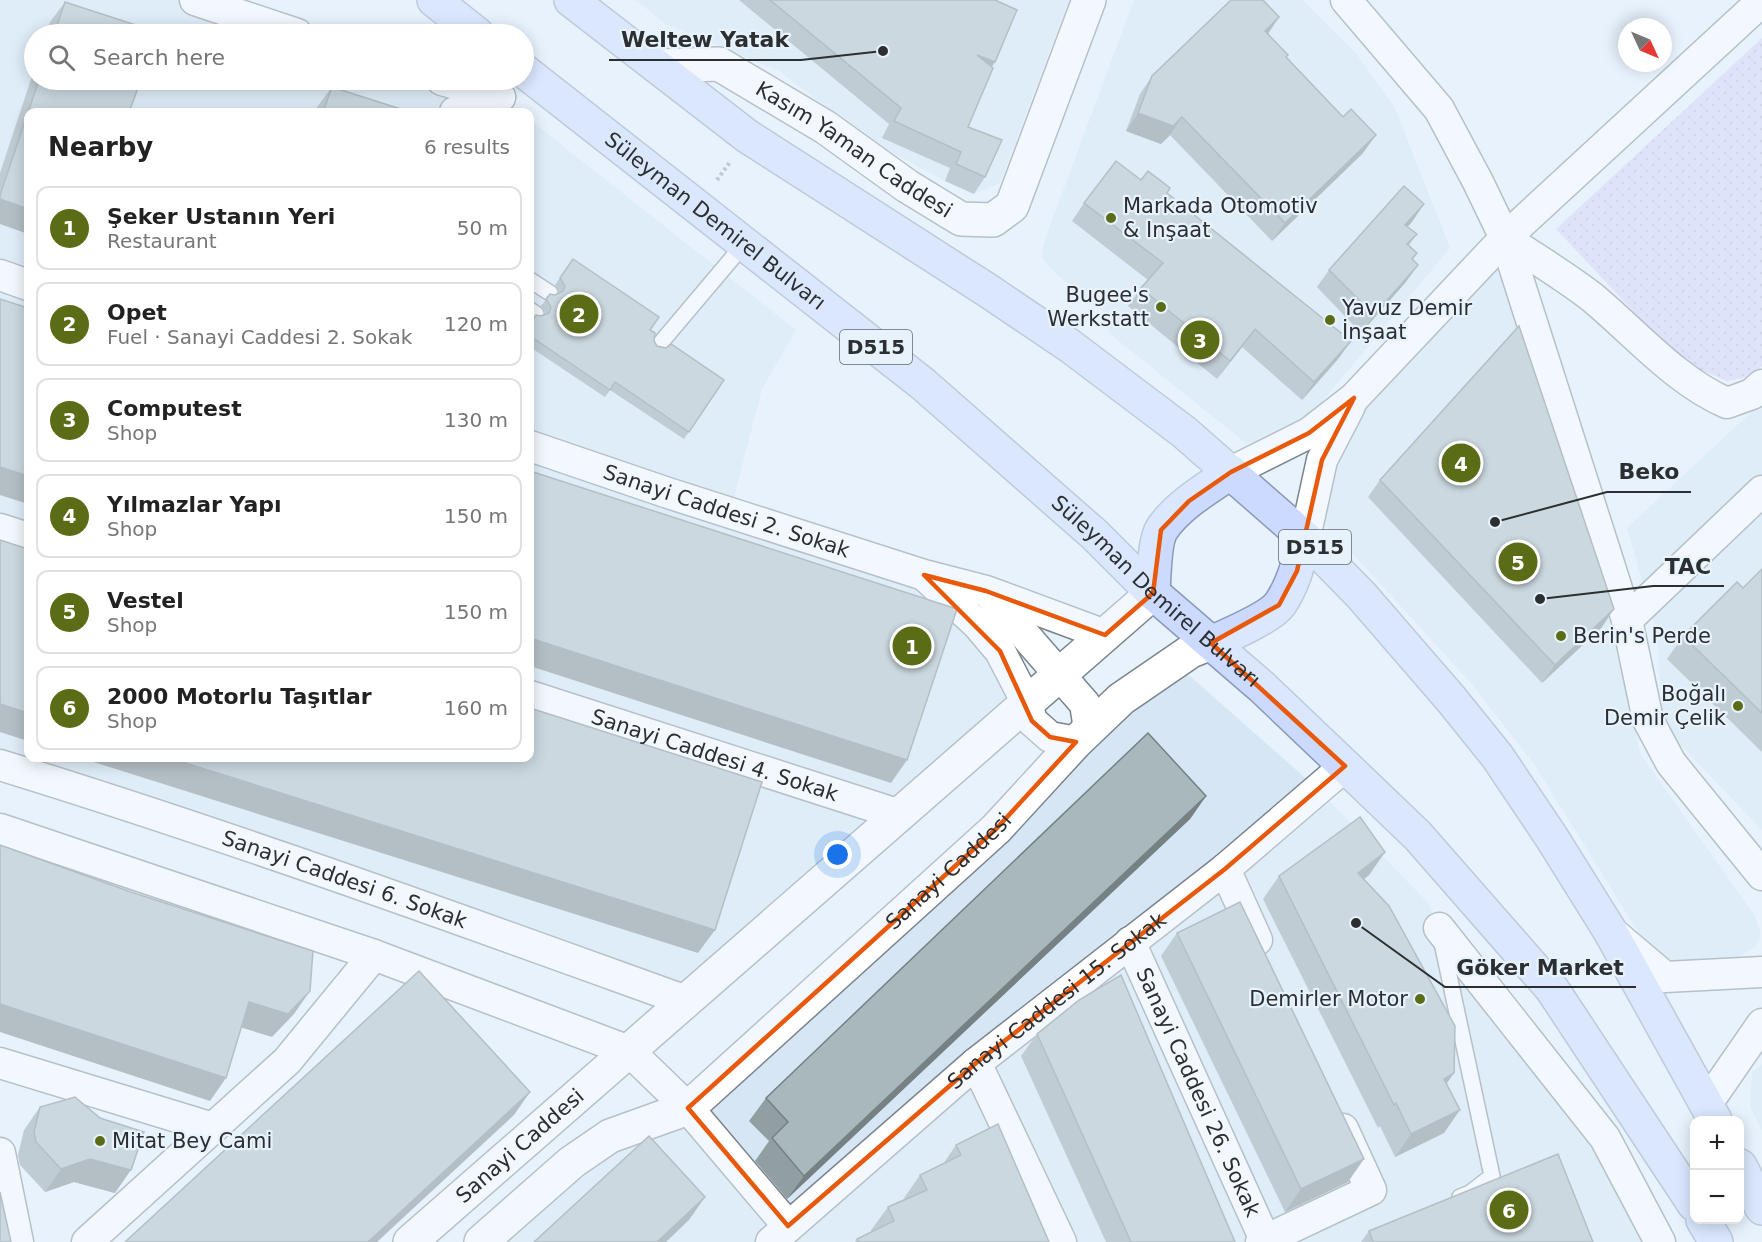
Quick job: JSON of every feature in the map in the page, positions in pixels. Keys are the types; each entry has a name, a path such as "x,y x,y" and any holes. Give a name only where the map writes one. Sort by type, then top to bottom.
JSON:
{"highway":[{"path":"434,0 464,24"},
{"name":"D515","path":"571,0 747,136 1070,346 1184,432 1305,538 1361,595 1497,756 1610,931 1711,1113"},
{"name":"Süleyman Demirel Bulvarı","path":"534,79 923,384 1095,535 1153,593 1262,687 1418,836 1552,989 1690,1196"},
{"path":"1153,593 1155,558 1161,530 1189,501 1231,472"},
{"path":"1211,643 1246,627 1279,605 1297,571 1305,538"},
{"path":"1742,1170 1762,1208"},
{"path":"1705,1224 1716,1242"}],"street":[{"path":"195,0 267,24"},
{"name":"Kasım Yaman Caddesi","path":"657,66 718,64 825,127 907,186 961,219 993,220 1012,206 1089,0"},
{"path":"1346,0 1439,109 1505,238 1627,620 1648,720 1671,763 1762,875"},
{"path":"1231,472 1309,433 1354,398 1505,238 1762,1"},
{"path":"478,90 500,96"},
{"path":"466,108 500,96"},
{"path":"1505,238 1591,297 1685,378 1710,396 1727,403 1752,394 1762,385"},
{"path":"0,275 24,284"},
{"path":"1305,538 1322,460 1354,398"},
{"name":"Sanayi Caddesi 2. Sokak","path":"534,447 924,575 987,591 1105,635"},
{"path":"1627,620 1762,491"},
{"path":"0,529 24,537"},
{"name":"Sanayi Caddesi 2. Sokak","path":"924,575 978,625 1000,651 1027,703"},
{"path":"987,591 1085,704 1083,735 1050,737 1032,721 1027,703"},
{"name":"Sanayi Caddesi","path":"410,1242 1153,593"},
{"name":"Sanayi Caddesi","path":"481,1242 572,1162 610,1136 688,1108 996,829 1083,735 1130,692 1191,651 1211,643"},
{"name":"Sanayi Caddesi 4. Sokak","path":"534,697 900,814"},
{"name":"Sanayi Caddesi 6. Sokak","path":"0,765 91,793 397,897 686,1001"},
{"name":"Sanayi Caddesi 15. Sokak","path":"780,1234 976,1063 1225,869 1345,766"},
{"path":"0,829 374,955 629,1051 688,1108 780,1234"},
{"path":"1225,869 1269,965"},
{"path":"1439,928 1605,1138 1660,1242"},
{"path":"1610,931 1665,977 1762,972"},
{"name":"Sanayi Caddesi 26. Sokak","path":"1130,942 1264,1241"},
{"path":"87,1242 287,1061 374,955"},
{"path":"1711,1113 1762,1023"},
{"path":"0,1063 213,1128"},
{"path":"976,1063 1061,1242"},
{"path":"1264,1241 1371,1190 1332,1104"},
{"path":"0,1153 18,1242"}],"lane":[{"path":"651,330 661,342 745,243"},
{"path":"534,283 550,293"},
{"path":"1439,928 1492,1176 1470,1193 1448,1202"}],"path":[{"path":"714,183 731,159"}],"highlighted area":[{"path":"1354,398 1322,460 1297,571 1279,605 1211,643 1345,766 1225,869 976,1063 788,1226 688,1108 996,829 1076,742 1050,737 1032,721 1000,651 924,575 986,591 1105,635 1153,593 1161,530 1189,501 1231,472 1309,433"}],"shaded area":[{"path":"0,0 207,0 281,24 24,24 24,90 479,90 500,97 515,108 24,108 24,762 534,762 534,123 796,330 762,389 730,513 924,575 1027,703 686,1001 0,765"},
{"path":"635,0 1069,0 1000,183 974,194 876,144 779,71 666,24"},
{"path":"1134,0 1303,0 1355,52 1395,108 1450,248 1311,415 1247,444 1110,334 1103,312 1054,272 1041,257 1045,239"},
{"path":"1762,38 1762,366 1753,376 1727,381 1680,361 1556,229"},
{"path":"1505,238 1627,620 1614,643 1641,755 1755,916 1761,935 1756,946 1734,960 1679,963 1662,955 1651,953 1534,764 1470,682 1341,541 1312,513 1354,398"},
{"path":"1762,402 1762,830 1675,739 1662,712 1657,633 1627,528"},
{"path":"1174,662 1319,790 1428,903 1439,928 1660,1242 481,1242 572,1162 688,1108"},
{"path":"1762,1064 1762,1131 1750,1107 1752,1072"}],"building":[{"path":"770,0 995,0 1017,10 995,62 977,55 993,68 968,127 1002,140 985,177 956,164 961,152 894,121 901,108"},
{"path":"1231,0 1263,0 1279,17 1265,31 1288,55 1286,57 1343,117 1351,109 1376,135 1285,223 1182,117 1173,126 1138,113 1152,76"},
{"path":"65,2 132,24 57,24"},
{"path":"36,90 137,90 130,108 29,108"},
{"path":"331,90 341,90 398,108 324,108"},
{"path":"24,124 24,208 0,199"},
{"path":"1116,161 1141,180 1148,171 1170,188 1167,193 1351,341 1314,382 1255,329 1230,361 1141,288 1163,263 1084,203"},
{"path":"1404,186 1424,204 1405,225 1417,234 1407,244 1417,253 1412,259 1418,265 1374,315 1329,270"},
{"path":"573,259 659,317 650,330 655,333 654,341 657,346 666,348 671,344 724,380 689,432 615,382 610,390 534,339 534,318 536,315 549,313 551,307 546,299 550,294 555,295 563,291 565,286 560,278"},
{"path":"0,299 24,307 24,475 0,467"},
{"path":"1519,326 1614,609 1555,665 1380,480"},
{"path":"534,472 957,609 907,760 534,639"},
{"path":"0,540 24,548 24,712 0,704"},
{"name":"Boğalı Demir Çelik","path":"1762,569 1762,713 1683,636 1737,582 1743,588"},
{"path":"534,709 762,782 715,930 183,762 534,762"},
{"path":"1148,733 1206,796 804,1176 772,1138 788,1122 766,1098"},
{"path":"1360,817 1385,852 1358,873 1389,906 1455,1026 1454,1073 1444,1079 1460,1110 1411,1134 1396,1103 1394,1105 1279,876"},
{"path":"0,845 131,892 313,951 310,991 288,1014 249,1002 226,1078 0,1004"},
{"path":"1240,902 1364,1159 1301,1189 1177,933"},
{"path":"419,971 530,1092 368,1242 125,1242"},
{"path":"1121,975 1235,1242 1131,1242 1037,1034 1079,1000"},
{"path":"75,1097 100,1118 144,1132 131,1170 90,1159 61,1169 36,1142 34,1132 40,1107"},
{"path":"998,1124 1049,1242 859,1242 857,1239 894,1221 888,1207 927,1190 920,1175 961,1155 956,1145"},
{"path":"649,1136 705,1197 657,1242 534,1242"},
{"path":"1558,1154 1593,1242 1373,1242 1369,1231"},
{"path":"0,1192 11,1242 0,1242"}],"place":[{"name":"Weltew Yatak","path":"883,51"},
{"name":"Markada Otomotiv & Inşaat","path":"1111,218"},
{"name":"Bugee's Werkstatt","path":"1161,307"},
{"name":"Opet","path":"579,314"},
{"name":"Yavuz Demir İnşaat","path":"1330,320"},
{"name":"Computest","path":"1200,340"},
{"name":"Yılmazlar Yapı","path":"1461,463"},
{"name":"Beko","path":"1495,522"},
{"name":"Vestel","path":"1518,562"},
{"name":"TAC","path":"1540,599"},
{"name":"Berin's Perde","path":"1561,636"},
{"name":"Şeker Ustanın Yeri","path":"912,646"},
{"name":"Boğalı Demir Çelik","path":"1738,706"},
{"name":"Göker Market","path":"1356,923"},
{"name":"Demirler Motor","path":"1420,999"},
{"name":"Mitat Bey Cami","path":"100,1141"},
{"name":"2000 Motorlu Taşıtlar","path":"1509,1210"}]}
